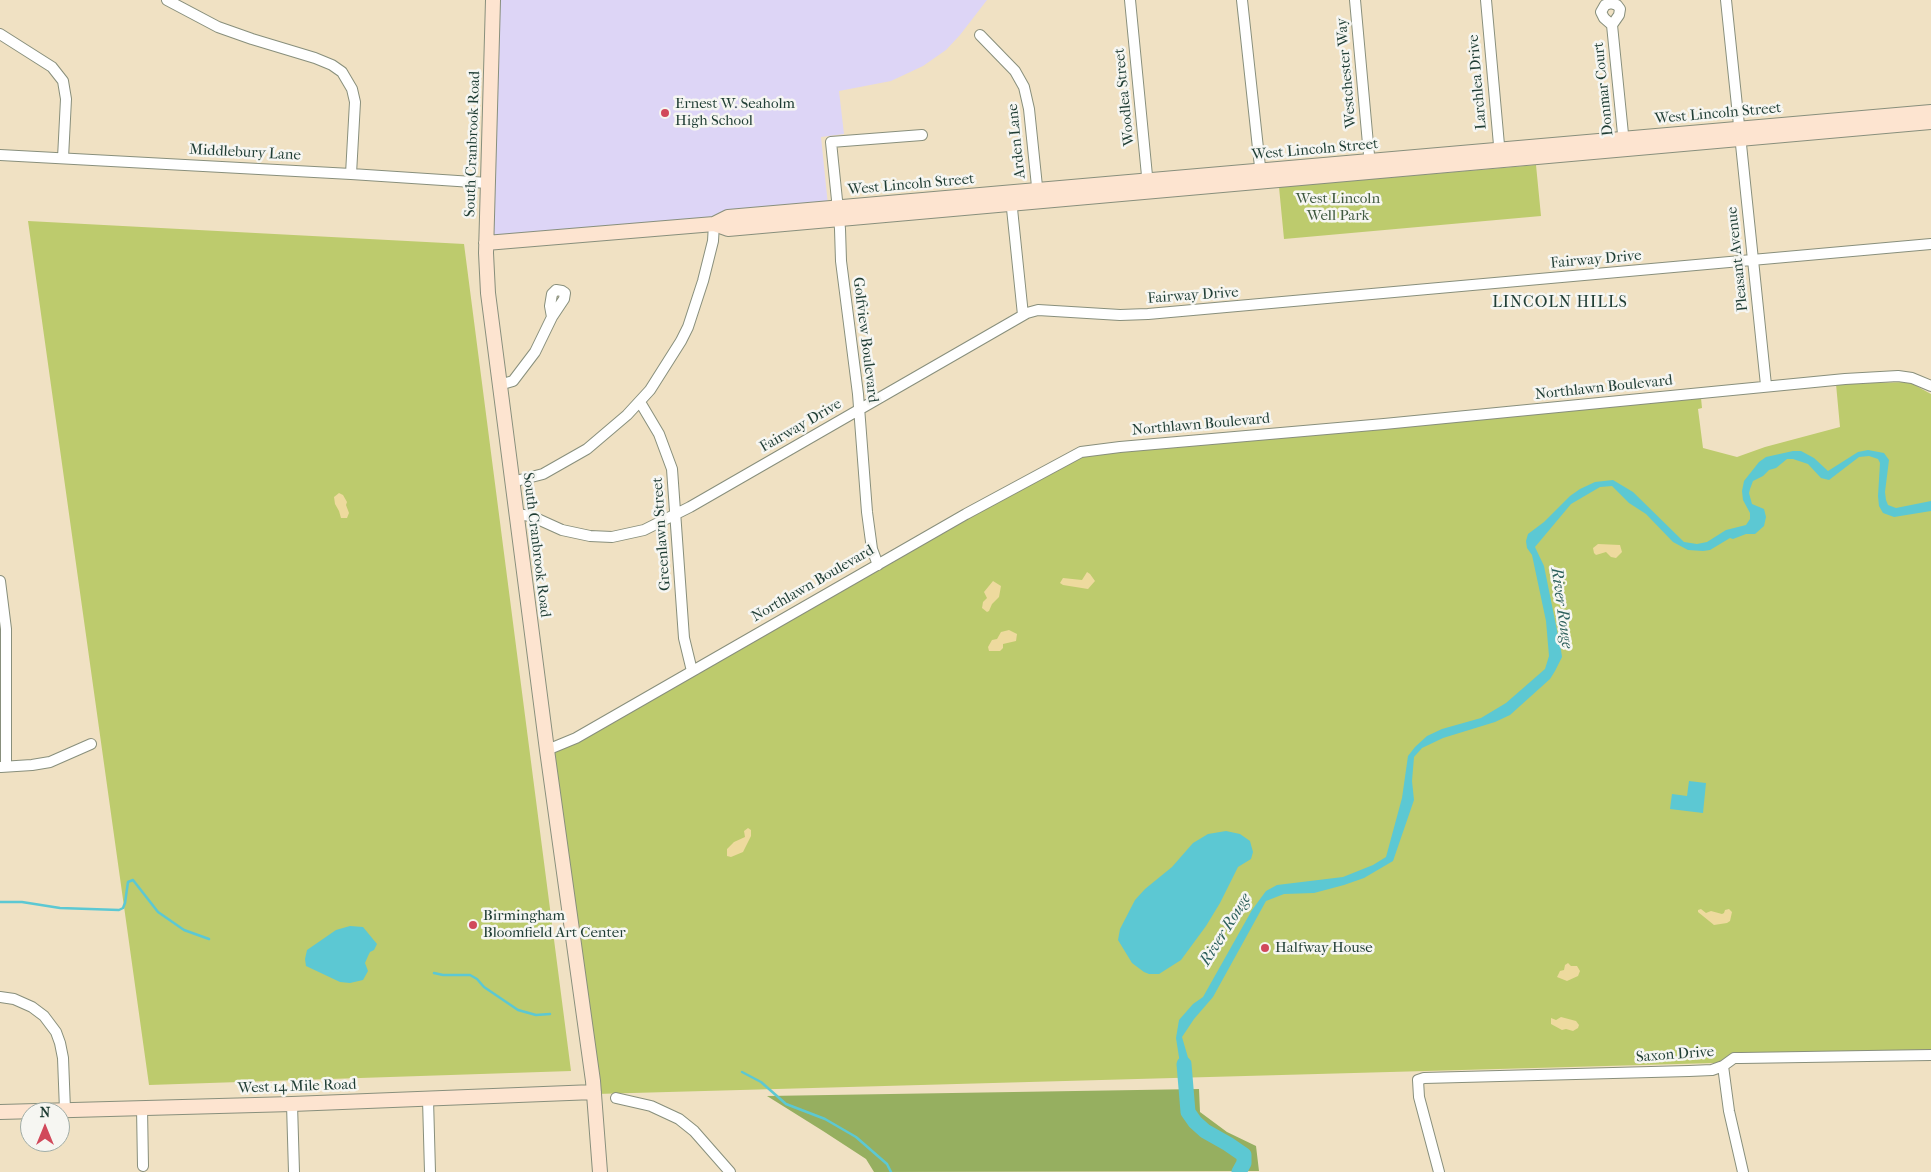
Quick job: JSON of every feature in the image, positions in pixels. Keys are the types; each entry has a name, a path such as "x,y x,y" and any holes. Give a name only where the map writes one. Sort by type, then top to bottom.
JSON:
{"street":[{"path":"167,0 218,26 252,39 315,58 332,65 342,72 352,89 355,102 351,174"},
{"name":"South Cranbrook Road","path":"493,0 486,243 488,294 547,750 594,1092 600,1172"},
{"name":"Woodlea Street","path":"1130,0 1148,186"},
{"path":"1242,0 1261,177"},
{"name":"Westchester Way","path":"1355,0 1370,167"},
{"name":"Larchlea Drive","path":"1486,0 1500,155"},
{"name":"Pleasant Avenue","path":"1726,0 1766,385"},
{"name":"Donmar Court","path":"1612,24 1624,144"},
{"path":"0,34 52,67 63,82 66,99 63,158"},
{"name":"Arden Lane","path":"980,35 1011,66 1024,87 1029,109 1038,196"},
{"name":"West Lincoln Street","path":"486,243 714,224 728,229 838,214 1926,117"},
{"name":"Golfview Boulevard","path":"878,565 870,540 859,410 840,262 838,214 831,142 922,135"},
{"name":"Middlebury Lane","path":"0,155 488,183"},
{"path":"1011,199 1023,316"},
{"path":"512,482 543,474 570,460 587,449 616,425 640,402 664,369 688,327 703,280 714,224"},
{"name":"Fairway Drive","path":"516,514 531,516 571,532 600,537 635,533 676,515 1023,316 1044,310 1120,315 1148,314 1931,244"},
{"path":"499,385 513,381 521,371 535,352 552,316"},
{"name":"Northlawn Boulevard","path":"547,750 576,738 1006,492 1081,452 1618,402 1766,385 1898,376 1912,378 1931,386"},
{"name":"Greenlawn Street","path":"640,402 655,426 670,459 674,481 684,638 692,671"},
{"path":"0,581 6,629 3,766 50,762 91,744"},
{"path":"0,997 14,999 32,1007 44,1016 56,1032 63,1058 65,1102"},
{"name":"Saxon Drive","path":"1439,1172 1419,1097 1418,1080 1479,1076 1712,1070 1729,1061 1741,1058 1931,1055"},
{"path":"1722,1066 1729,1111 1743,1172"},
{"name":"West 14 Mile Road","path":"70,1110 292,1104 594,1092"},
{"path":"616,1098 651,1106 679,1119 694,1131 730,1172"},
{"path":"428,1099 430,1172"},
{"path":"292,1104 294,1172"},
{"path":"142,1108 143,1166"},
{"name":"West 14 Mile Road","path":"0,1112 20,1111"}],"shaded area":[{"name":"Ernest W. Seaholm High School","path":"492,0 987,0 946,50 923,66 891,81 839,91 844,134 821,137 829,215 486,243"}],"green space":[{"name":"West Lincoln Well Park","path":"1536,165 1541,216 1284,239 1279,187"},
{"path":"28,221 464,244 571,1071 149,1085"},
{"path":"1909,382 1931,394 1931,1057 596,1094 552,750 1077,450 1701,398 1702,408 1698,409 1703,448 1737,457 1765,447 1840,427 1836,384"},
{"path":"1199,1089 1200,1112 1227,1132 1256,1146 1259,1171 874,1172 866,1159 767,1096"}],"sand":[{"path":"339,493 343,495 347,502 346,505 349,513 347,518 341,518 335,504 334,497"},
{"path":"1598,544 1620,545 1622,552 1616,558 1611,557 1606,552 1596,555 1593,548"},
{"path":"1087,572 1095,581 1088,589 1060,583 1063,578 1082,580"},
{"path":"993,581 1001,586 999,597 987,612 982,608 983,602 987,598 984,592"},
{"path":"1009,630 1017,634 1016,641 1003,644 1003,648 1000,651 989,651 988,647 992,640 997,639 1001,632"},
{"path":"748,828 751,830 751,836 743,852 731,857 727,856 727,849 734,842 745,837 744,831"},
{"path":"1701,909 1706,913 1711,911 1722,914 1725,910 1729,909 1732,912 1730,921 1714,925 1698,912"},
{"path":"1568,963 1571,966 1577,966 1580,971 1578,976 1567,981 1557,977"},
{"path":"1561,1017 1576,1021 1579,1025 1578,1028 1573,1031 1562,1030 1551,1024 1551,1018 1556,1020"}],"water":[{"name":"River Rouge","path":"1868,450 1884,453 1889,460 1885,492 1888,505 1896,508 1931,501 1931,511 1894,517 1883,513 1879,506 1878,496 1880,463 1878,459 1869,456 1859,457 1829,480 1821,478 1808,464 1787,459 1776,468 1769,470 1763,476 1753,481 1750,489 1749,493 1752,504 1764,509 1766,517 1764,526 1755,534 1730,538 1710,550 1688,550 1673,542 1646,514 1629,503 1612,486 1600,487 1571,504 1535,547 1544,566 1562,657 1550,679 1510,715 1495,722 1443,738 1422,748 1414,757 1412,781 1414,800 1393,861 1364,878 1344,885 1314,893 1284,894 1266,901 1213,997 1194,1019 1182,1037 1189,1061 1188,1082 1183,1083 1176,1038 1179,1020 1193,1004 1203,997 1252,910 1266,891 1277,885 1343,877 1373,865 1386,857 1402,798 1408,756 1415,747 1427,736 1442,729 1481,718 1506,703 1545,669 1549,656 1546,621 1532,555 1527,548 1528,534 1580,489 1595,482 1613,480 1633,492 1684,542 1697,544 1707,542 1726,530 1746,525 1750,519 1750,513 1743,500 1744,481 1759,462 1766,457 1801,451 1814,458 1828,471 1858,452"},
{"path":"1689,781 1706,783 1703,813 1670,809 1672,794 1687,796"},
{"path":"1226,831 1240,834 1250,841 1253,852 1251,859 1238,867 1206,926 1181,960 1159,974 1144,972 1132,963 1118,940 1120,929 1135,900 1145,889 1172,867 1193,843 1208,834"},
{"path":"350,926 363,927 377,944 374,950 370,952 365,963 368,971 363,980 350,983 340,982 306,966 307,950 336,930"}],"waterway":[{"path":"0,902 22,902 60,908 119,910 123,908 125,903 128,882 133,880 158,912 184,930 209,939"},
{"path":"434,973 470,975 518,1010 536,1015 550,1014"},
{"name":"River Rouge","path":"1184,1064 1188,1112 1205,1131 1244,1155 1244,1163 1239,1172"},
{"path":"742,1072 761,1082 786,1104 825,1119 856,1137 887,1164 891,1172"}],"place":[{"name":"Ernest W. Seaholm High School","path":"665,113"},
{"name":"Birmingham Bloomfield Art Center","path":"473,925"},
{"name":"Halfway House","path":"1265,948"}],"district":[{"name":"LINCOLN HILLS","path":"1560,303"}]}
